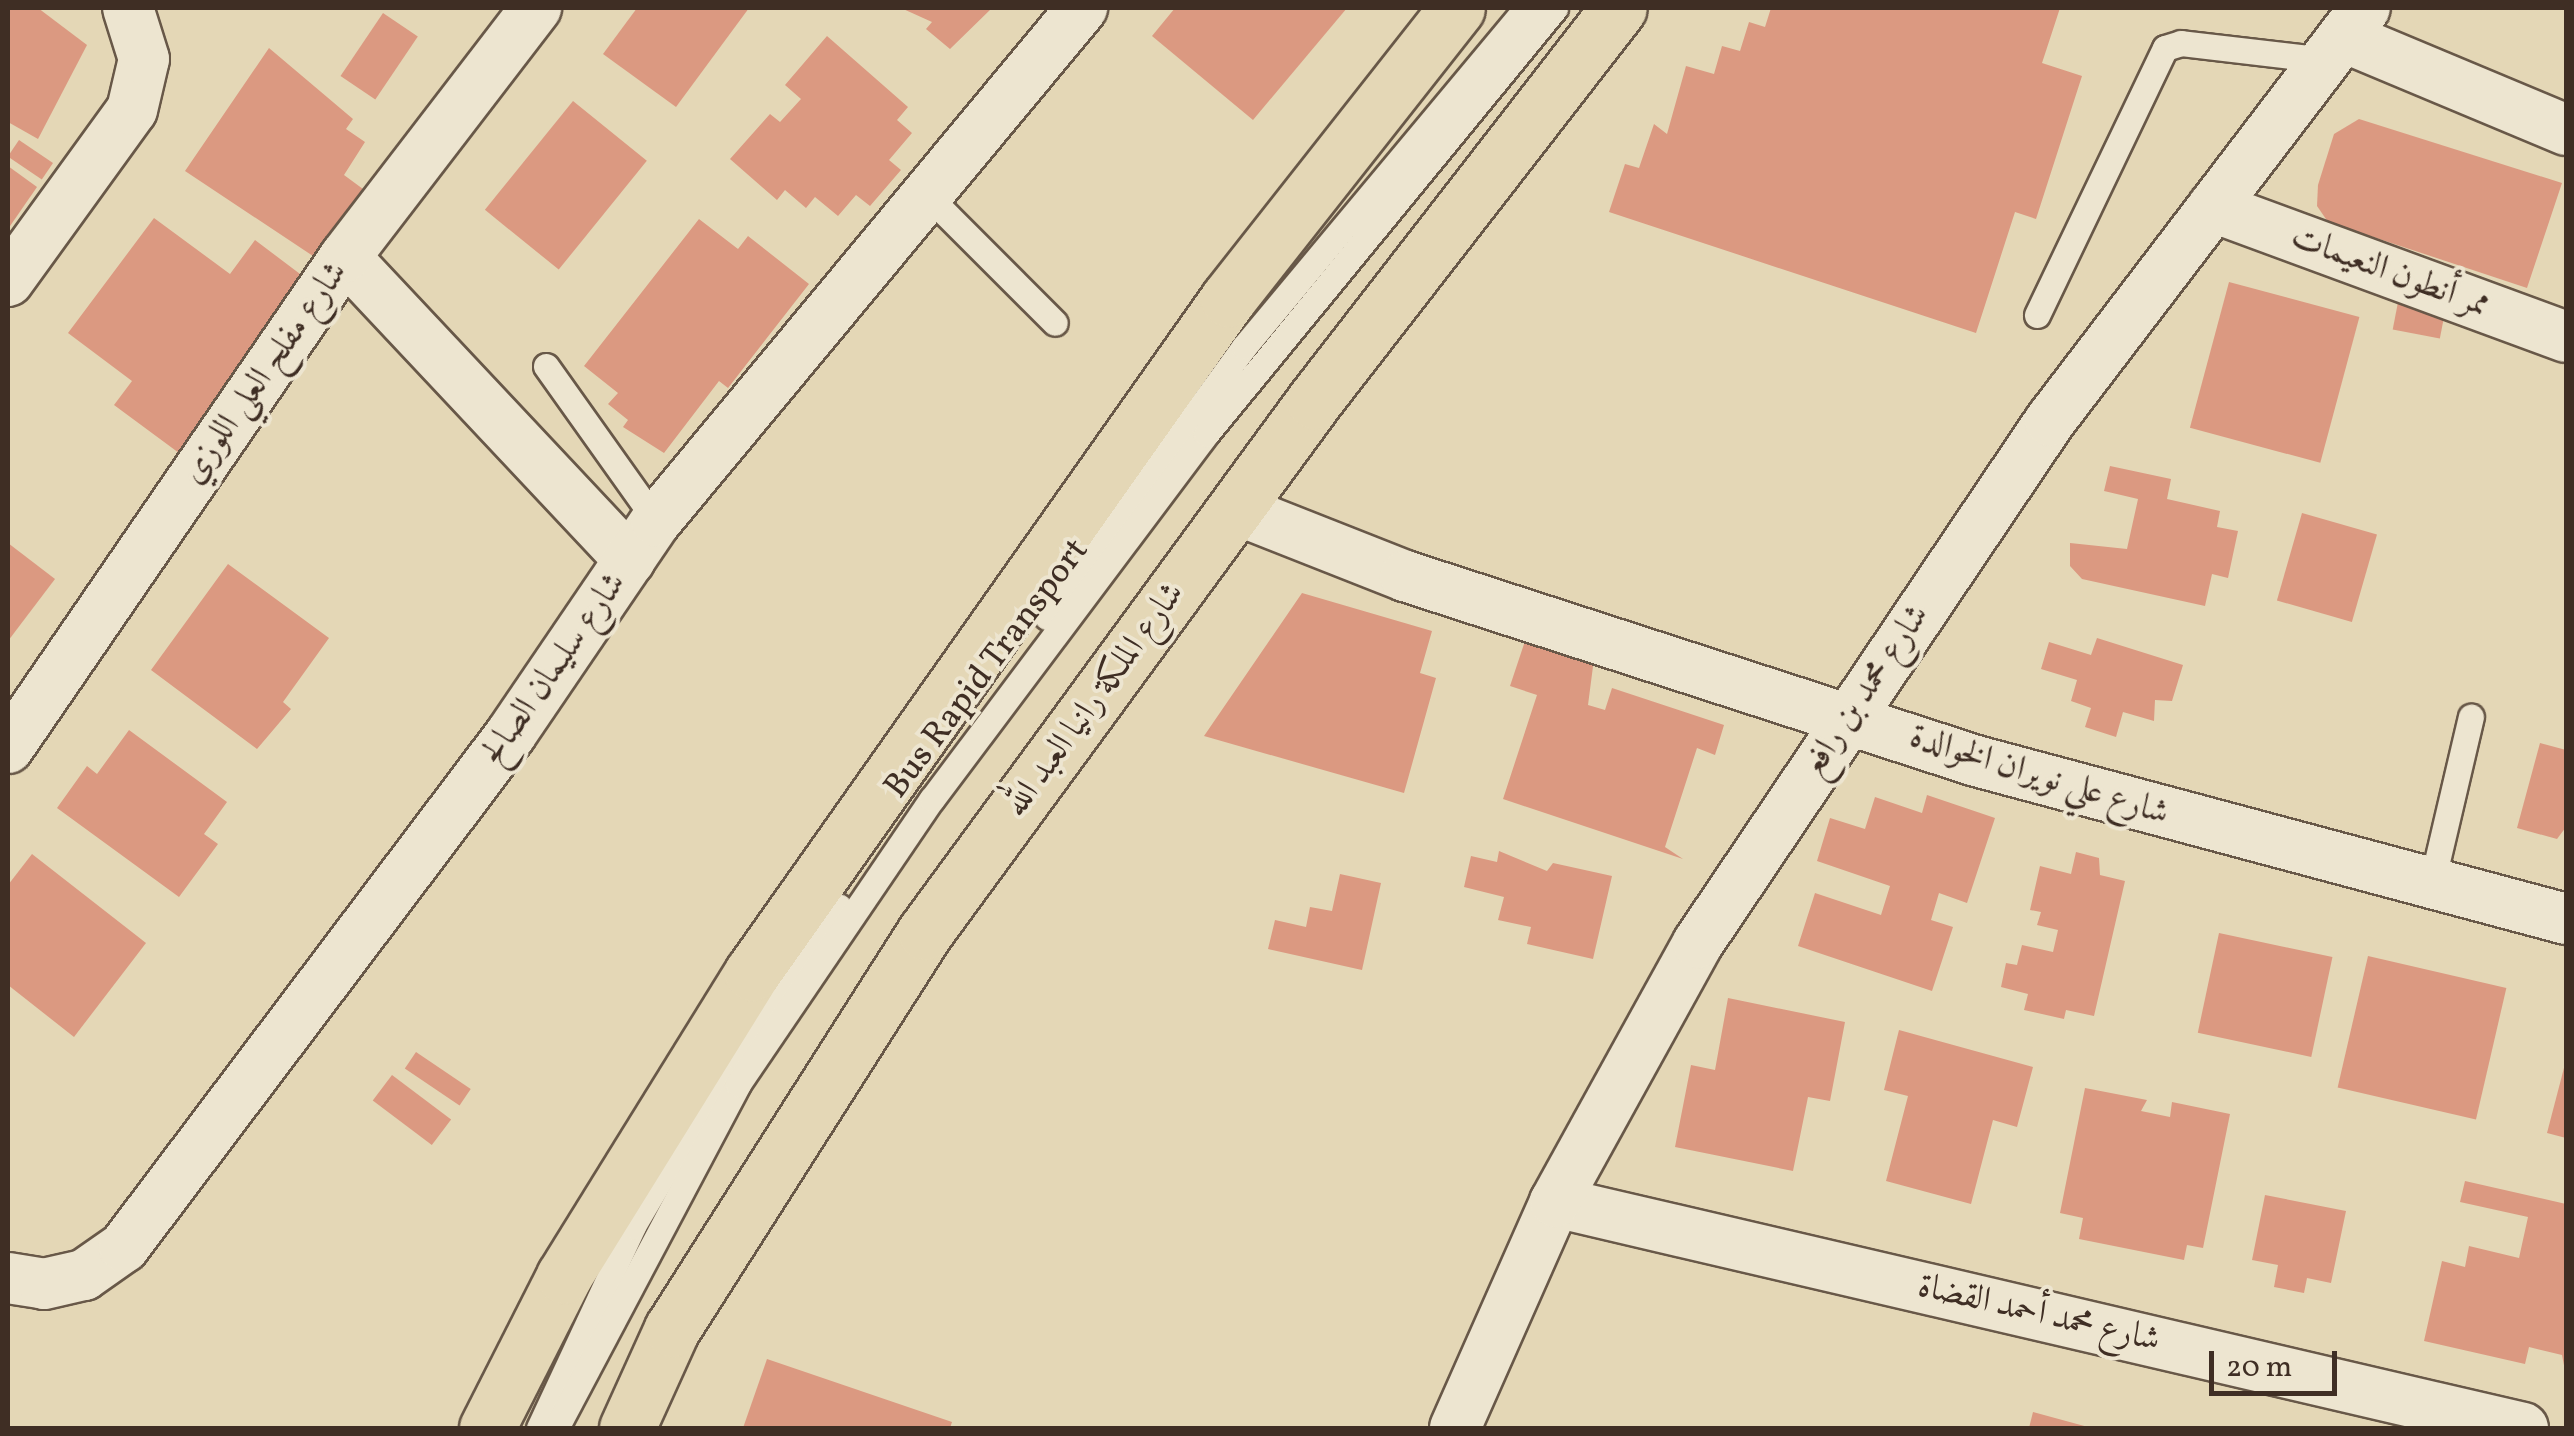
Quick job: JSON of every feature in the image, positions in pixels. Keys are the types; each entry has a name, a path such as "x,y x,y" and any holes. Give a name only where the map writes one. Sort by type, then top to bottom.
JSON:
{"main road":[{"path":"487,1428 564,1276 752,973 1228,299 1456,8"},
{"name":"شارع الملكة رانيا العبد الله","path":"627,1428 672,1330 827,1079 1235,509 1619,8"}],"street":[{"path":"8,281 132,110 144,59 128,8"},
{"name":"شارع مفلح العلي اللوزي","path":"8,748 345,257 536,8"},
{"name":"شارع سليمان الصالح","path":"8,1278 44,1284 84,1275 124,1247 488,765 643,541 1082,8"},
{"path":"2345,35 2566,130"},
{"name":"شارع محمد بن رافع","path":"1455,1428 1555,1202 1698,943 2050,422 2345,35"},
{"name":"ممر أنطون النعيمات","path":"2213,207 2566,338"},
{"path":"345,257 643,541"},
{"name":"شارع علي نويران الخوالدة","path":"1235,509 1405,576 1995,766 2431,886 2566,919"},
{"name":"شارع محمد أحمد القضاة","path":"1555,1202 2423,1418 2523,1428"}],"lane":[{"name":"Bus Rapid Transport","path":"539,1428 633,1226 734,1054 1244,348 1526,8"},
{"name":"Bus Rapid Transport","path":"556,1428 738,1084 932,799 1206,434 1555,8"},
{"path":"2037,315 2165,48 2181,43 2345,35"},
{"path":"926,194 1055,323"},
{"path":"546,366 643,541"},
{"path":"2431,886 2471,717"}],"building":[{"path":"8,8 38,8 87,45 38,139 8,122"},
{"path":"637,8 749,8 676,107 603,54"},
{"path":"901,8 992,8 950,49 926,29 932,22"},
{"path":"1175,8 1347,8 1253,120 1152,36"},
{"path":"1771,8 2060,8 2042,63 2082,76 2036,219 2015,212 1976,333 1609,212 1625,164 1639,168 1654,124 1667,134 1686,66 1714,74 1722,46 1740,51 1749,22 1765,27"},
{"path":"383,13 418,36 375,99 341,76"},
{"path":"827,36 908,107 897,120 912,133 889,160 901,170 870,206 856,195 838,216 815,197 806,208 785,190 777,200 730,159 770,114 780,122 801,99 785,85"},
{"path":"269,48 353,119 346,129 365,142 344,175 363,189 316,258 185,171"},
{"path":"573,101 647,161 559,270 485,210"},
{"path":"2359,119 2562,183 2527,288 2328,222 2317,206 2318,185 2334,134"},
{"path":"19,140 53,163 42,180 8,157"},
{"path":"8,166 37,187 8,229"},
{"path":"154,218 230,274 255,240 308,280 179,453 114,405 132,381 68,333"},
{"path":"699,219 738,249 748,236 809,284 728,388 719,381 664,453 623,427 628,420 608,404 618,393 584,366"},
{"path":"2229,282 2359,317 2320,463 2190,428"},
{"path":"2399,297 2446,306 2440,339 2393,329"},
{"path":"2110,466 2171,479 2167,499 2220,511 2217,527 2238,531 2228,578 2212,574 2205,606 2082,579 2070,566 2070,543 2127,549 2138,499 2104,491"},
{"path":"2302,513 2377,534 2352,622 2277,600"},
{"path":"8,543 55,579 8,641"},
{"path":"228,564 329,638 283,702 291,709 257,749 151,670"},
{"path":"1302,593 1432,631 1420,673 1436,678 1404,793 1204,736"},
{"path":"1529,629 1595,651 1588,705 1605,710 1612,688 1724,725 1715,755 1697,748 1665,847 1683,859 1503,799 1537,695 1510,686"},
{"path":"2097,638 2183,665 2172,701 2155,700 2154,721 2123,712 2116,737 2085,727 2091,708 2071,701 2077,680 2041,669 2049,642 2091,655"},
{"path":"129,730 227,802 204,834 218,844 179,897 57,808 87,766 97,774"},
{"path":"2540,743 2566,750 2566,827 2557,839 2517,828"},
{"path":"1927,795 1995,818 1967,903 1939,893 1931,920 1953,927 1932,991 1798,946 1815,893 1881,915 1890,886 1817,861 1830,818 1865,829 1875,797 1922,813"},
{"path":"1499,851 1547,871 1553,863 1612,876 1593,959 1527,944 1531,927 1498,920 1504,897 1464,887 1471,856 1497,862"},
{"path":"2076,852 2099,858 2100,875 2125,881 2094,1016 2066,1010 2064,1019 2024,1010 2028,994 2001,987 2006,963 2017,965 2022,945 2053,952 2058,930 2037,925 2041,912 2030,910 2040,866 2071,874"},
{"path":"32,854 146,943 74,1037 8,985 8,885"},
{"path":"1340,874 1381,883 1362,970 1268,949 1275,920 1306,927 1310,907 1332,911"},
{"path":"2219,933 2332,957 2311,1057 2198,1033"},
{"path":"2368,956 2506,988 2476,1119 2338,1088"},
{"path":"1728,998 1845,1022 1830,1101 1808,1097 1793,1171 1675,1147 1691,1065 1715,1070"},
{"path":"1899,1030 2033,1067 2017,1127 1993,1120 1971,1204 1886,1181 1908,1096 1884,1090"},
{"path":"416,1052 471,1089 460,1105 405,1069"},
{"path":"2566,1064 2566,1138 2547,1133"},
{"path":"392,1075 451,1120 432,1145 373,1101"},
{"path":"2085,1088 2147,1100 2141,1111 2170,1117 2172,1102 2230,1114 2203,1248 2187,1245 2184,1260 2079,1239 2083,1218 2060,1213"},
{"path":"2465,1181 2566,1204 2566,1376 2562,1355 2529,1347 2525,1364 2424,1341 2442,1261 2465,1267 2469,1246 2519,1258 2528,1217 2460,1202"},
{"path":"2265,1195 2346,1211 2331,1283 2307,1278 2304,1293 2274,1287 2278,1265 2252,1260"},
{"path":"767,1359 952,1422 950,1428 743,1428"},
{"path":"2033,1412 2088,1427 2088,1428 2029,1428"}]}
